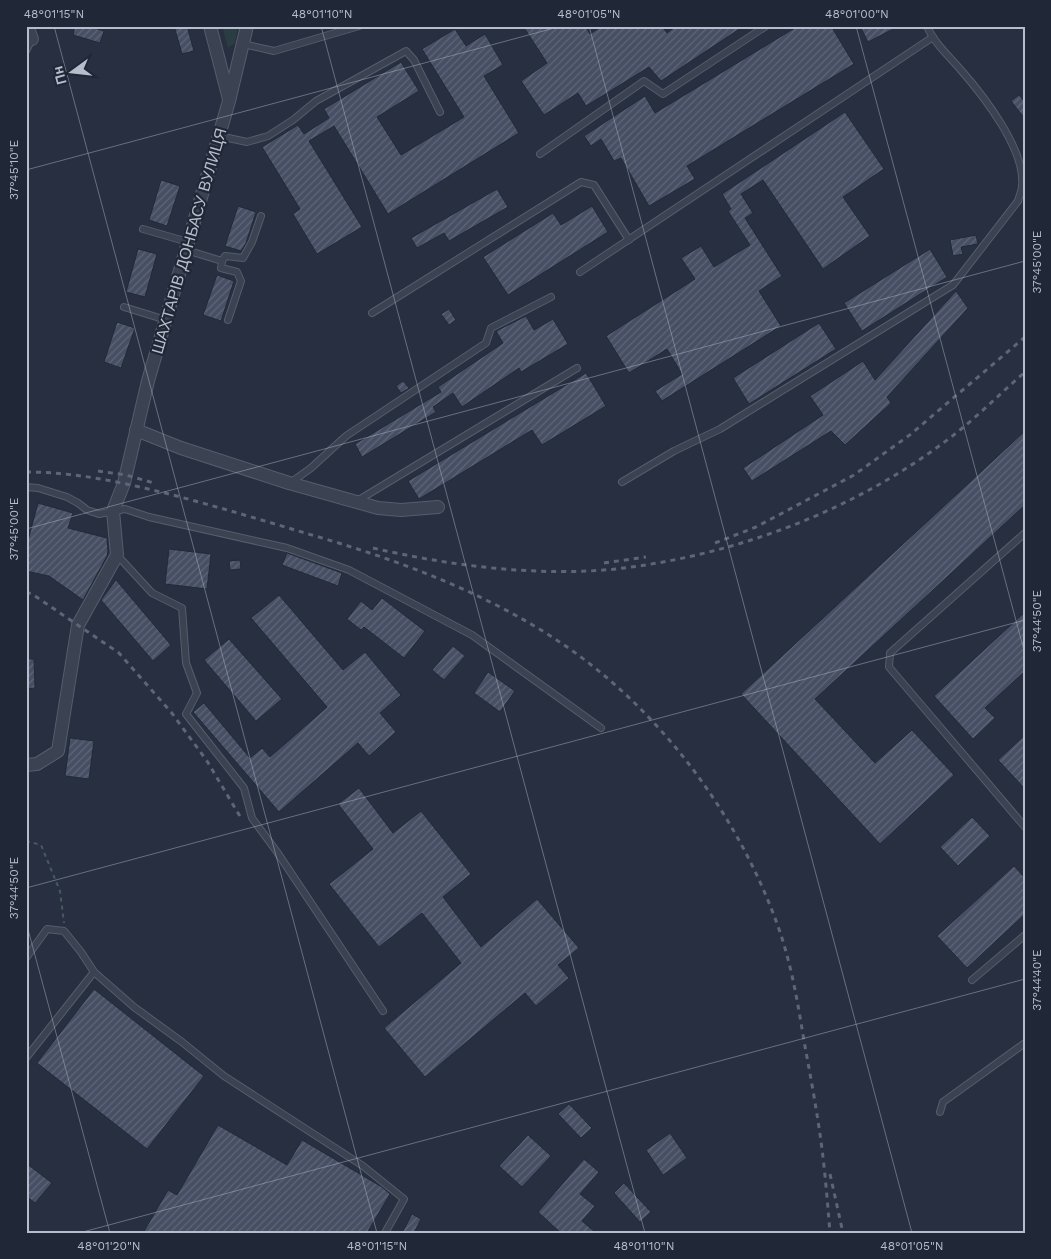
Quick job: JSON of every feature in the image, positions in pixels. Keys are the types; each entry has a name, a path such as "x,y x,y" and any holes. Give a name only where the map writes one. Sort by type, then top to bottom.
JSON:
{"street":[{"path":"27,26 28,44"},
{"path":"210,26 229,101"},
{"name":"ШАХТАРІВ ДОНБАСУ ВУЛИЦЯ","path":"113,511 124,483 148,381 229,101 247,26"},
{"path":"136,430 182,448 289,483 378,508 401,510 438,508"},
{"path":"26,765 37,764 58,751 78,625 117,555 113,511"}],"lane":[{"path":"243,44 274,51 359,26"},
{"path":"540,154 644,81 663,94 766,26"},
{"path":"622,482 674,451 720,429 953,285 1018,201 1022,187 1022,173 1019,160 1012,145 983,94 932,37 928,26"},
{"path":"580,272 932,37"},
{"path":"219,136 248,142 268,136 316,102 406,51 414,60 440,112"},
{"path":"372,313 581,182 594,185 629,240"},
{"path":"228,320 241,281 237,272 221,268 222,261 226,256 243,258 252,242 261,216"},
{"path":"143,229 222,261"},
{"path":"289,483 311,468 346,436 486,343 491,328 551,297"},
{"path":"124,307 166,320"},
{"path":"356,502 578,368"},
{"path":"26,487 38,488 67,497 87,510 99,514 125,509 149,517 287,548 349,570 472,636 601,728"},
{"path":"1025,533 890,653 889,667 1025,827"},
{"path":"117,555 152,592 182,608 186,663 197,693 186,714 244,788 252,818 383,1011"},
{"path":"26,958 47,929 64,931 82,952 94,972 134,1007 224,1076 363,1166 404,1199 385,1233"},
{"path":"972,980 1025,935"},
{"path":"26,1058 94,972"},
{"path":"940,1112 942,1102 1025,1043"}],"path":[{"path":"26,841 41,845 60,891 64,931"}],"green space":[{"path":"222,26 238,26 235,43 228,48"}],"building":[{"path":"75,26 88,26 104,31 100,43 73,35"},
{"path":"174,26 187,26 194,51 182,54"},
{"path":"523,26 585,26 590,34 602,26 662,26 667,33 676,26 744,26 661,81 649,67 586,106 578,93 544,115 521,81 547,63"},
{"path":"798,26 831,26 854,64 687,166 695,179 649,206 621,158 614,161 601,139 591,146 584,136 645,96 655,113"},
{"path":"860,26 899,26 868,42"},
{"path":"455,29 466,46 485,34 503,65 484,76 519,133 388,214 334,126 309,141 362,227 317,254 293,214 300,209 262,147 298,125 304,134 329,118 324,109 401,62 419,91 377,117 401,155 464,117 422,49"},
{"path":"1019,95 1025,102 1025,119 1011,101"},
{"path":"845,112 884,169 843,197 870,236 823,269 763,180 741,194 753,213 745,218 782,276 759,291 781,326 662,401 655,391 682,374 667,349 629,373 606,336 695,279 681,258 701,246 714,267 750,245 728,211 731,209 722,194"},
{"path":"161,180 180,186 167,226 149,220"},
{"path":"497,189 508,207 449,241 444,233 417,248 411,238"},
{"path":"238,206 256,212 246,243 241,251 225,246"},
{"path":"592,206 608,232 508,295 483,257 553,213 561,225"},
{"path":"976,235 978,244 961,247 963,254 953,256 950,240"},
{"path":"138,249 157,254 145,297 126,292"},
{"path":"930,249 947,277 862,331 844,303"},
{"path":"217,275 234,281 221,321 203,315"},
{"path":"956,291 968,308 887,397 891,403 845,445 831,431 752,481 743,468 823,415 810,396 863,361 875,380"},
{"path":"449,309 456,320 449,325 441,314"},
{"path":"526,316 534,330 553,319 568,344 521,372 519,368 462,407 453,393 433,407 436,412 362,457 355,444 441,392 438,387 503,343 496,331"},
{"path":"117,322 135,328 121,368 104,362"},
{"path":"819,323 836,349 749,404 733,378"},
{"path":"586,373 606,406 542,445 532,430 419,499 408,481"},
{"path":"403,381 409,388 401,393 396,386"},
{"path":"1025,431 1025,505 815,699 875,763 912,730 954,775 880,844 741,694"},
{"path":"38,503 73,513 68,528 107,538 107,556 83,600 49,576 26,571 26,539 28,540"},
{"path":"169,549 211,554 207,589 165,584"},
{"path":"287,553 342,573 338,586 282,565"},
{"path":"240,560 241,569 230,570 229,561"},
{"path":"116,580 171,645 153,661 101,600"},
{"path":"279,595 343,670 365,652 401,695 380,713 396,732 369,756 358,743 279,812 193,712 204,703 250,758 262,748 270,757 327,707 251,618"},
{"path":"382,598 425,631 404,658 364,627 361,630 347,619 361,601 372,610"},
{"path":"1025,612 1025,671 985,708 995,718 973,739 934,696"},
{"path":"229,639 282,699 256,721 204,660"},
{"path":"453,646 465,656 444,680 432,670"},
{"path":"26,659 34,659 35,688 26,689"},
{"path":"488,672 515,691 500,712 474,693"},
{"path":"1025,735 1025,789 998,760"},
{"path":"70,738 94,741 89,779 65,776"},
{"path":"359,788 393,833 421,811 471,874 443,897 481,947 537,899 579,948 558,965 569,978 536,1006 525,993 425,1077 384,1028 461,963 422,913 379,947 329,884 373,849 338,804"},
{"path":"972,817 990,836 958,866 940,847"},
{"path":"1014,866 1025,878 1025,914 967,968 937,936"},
{"path":"94,989 204,1076 147,1149 37,1063"},
{"path":"569,1104 592,1128 581,1138 558,1114"},
{"path":"218,1125 287,1165 302,1140 382,1187 390,1194 367,1233 143,1233 168,1190 177,1195"},
{"path":"670,1133 687,1158 663,1175 646,1150"},
{"path":"528,1135 551,1156 522,1187 499,1166"},
{"path":"584,1159 599,1172 580,1194 595,1206 582,1221 596,1233 561,1233 538,1212"},
{"path":"26,1163 52,1183 35,1203 26,1196"},
{"path":"624,1183 651,1212 640,1222 614,1193"},
{"path":"412,1214 421,1219 414,1233 402,1233"}],"railway":[{"path":"715,543 756,527 854,475 911,434 1025,337"},
{"path":"373,548 466,565 562,572 624,568 714,551 758,538 801,522 844,503 884,482 960,430 1025,372"},
{"path":"98,471 126,475 154,483"},
{"path":"26,472 64,474 119,482 207,504 335,542 424,572 481,597 536,627 577,654 616,685 652,720 684,758 714,799 740,841 762,886 780,932 794,986 815,1101 824,1163 830,1233"},
{"path":"604,563 646,557"},
{"path":"26,592 32,594 119,653 171,712 207,761 241,818"},
{"path":"830,1174 843,1233"}]}
